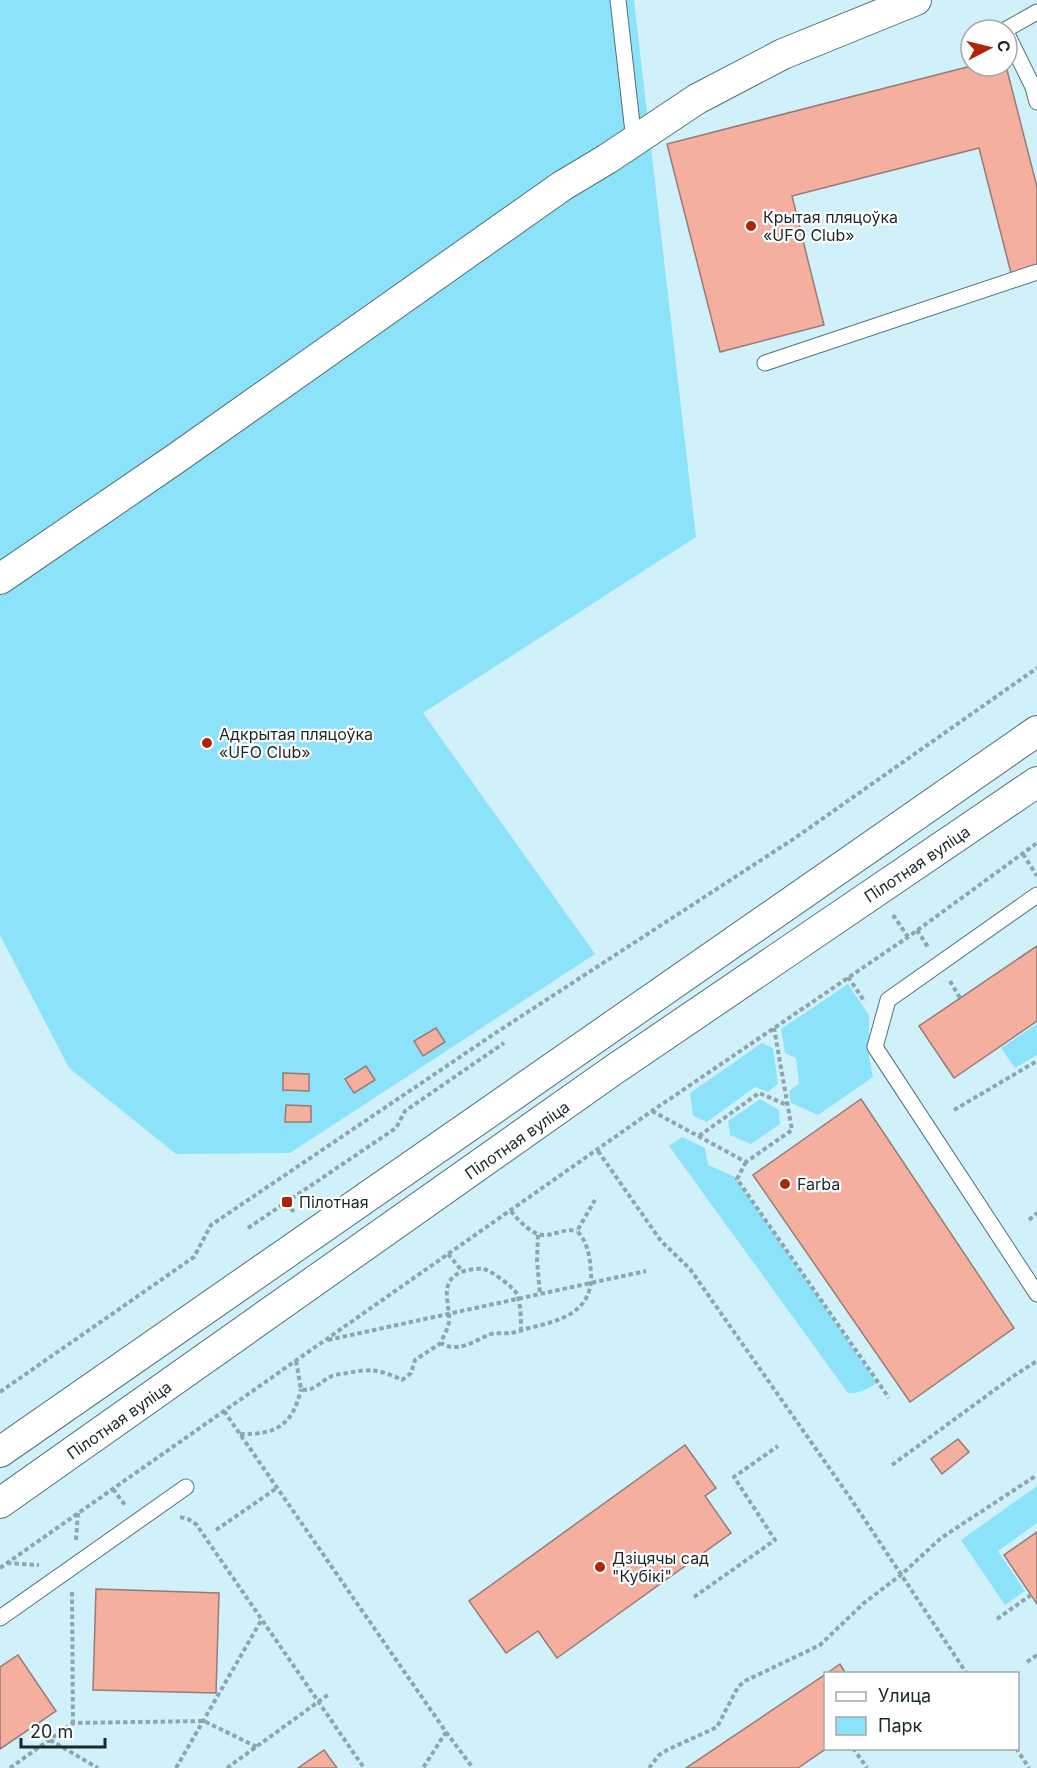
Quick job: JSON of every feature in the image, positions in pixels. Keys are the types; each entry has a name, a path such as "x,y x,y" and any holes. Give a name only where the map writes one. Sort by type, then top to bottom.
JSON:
{"street":[{"path":"0,579 178,457 562,186 697,99 783,54 916,0"},
{"path":"0,1452 1037,731"},
{"name":"Пілотная вуліца","path":"0,1503 612,1071 1037,782"},
{"path":"591,1041 612,1071"}],"lane":[{"path":"618,0 634,141"},
{"path":"1019,24 1037,12"},
{"path":"1019,58 1036,92"},
{"path":"765,363 1037,272"},
{"path":"1037,895 888,999 875,1047 1037,1294"},
{"path":"0,1618 186,1487"}],"path":[{"path":"0,1392 194,1257 211,1225 507,1026 795,838 1037,668"},
{"path":"0,1568 652,1111 908,937 1037,843"},
{"path":"1023,854 1037,876"},
{"path":"774,1028 792,1130 746,1162 737,1179 889,1398"},
{"path":"248,1228 396,1128 405,1111 504,1043"},
{"path":"954,1110 1037,1060"},
{"path":"699,1137 759,1093 788,1105"},
{"path":"652,1111 746,1162"},
{"path":"597,1150 661,1241 690,1269 902,1574 966,1672"},
{"path":"577,1231 595,1200"},
{"path":"441,1343 453,1348 478,1341 489,1335 521,1331 565,1319 582,1304 592,1283 588,1250 577,1231 569,1229 544,1235 538,1234 522,1224 511,1211"},
{"path":"1029,1220 1037,1214"},
{"path":"538,1234 537,1261 540,1294"},
{"path":"448,1254 463,1272"},
{"path":"301,1389 311,1389 329,1377 367,1369 383,1372 402,1380 411,1373 415,1360 441,1343 448,1326 450,1313 448,1282 455,1274 483,1269 510,1287 518,1299 521,1331"},
{"path":"325,1340 646,1271"},
{"path":"240,1434 270,1431 286,1422 297,1405 301,1389 296,1360"},
{"path":"892,1465 1037,1361"},
{"path":"224,1411 473,1768"},
{"path":"694,1597 775,1540 734,1478 778,1446"},
{"path":"649,1768 667,1750 717,1727 738,1687 745,1681 820,1645 864,1603 902,1574 941,1538 1037,1475"},
{"path":"216,1530 277,1488"},
{"path":"74,1723 72,1589 78,1513"},
{"path":"176,1517 188,1519 196,1524 364,1768"},
{"path":"63,1596 78,1585"},
{"path":"997,1619 1031,1595"},
{"path":"176,1768 262,1619"},
{"path":"1027,1662 1037,1655"},
{"path":"227,1768 329,1694"},
{"path":"10,1768 74,1723 204,1721 256,1747"},
{"path":"423,1768 446,1732"},
{"path":"50,1740 98,1768"},
{"path":"854,1750 867,1768"},
{"path":"1017,1750 1029,1768"},
{"path":"21,1768 22,1760"}],"green space":[{"path":"0,0 634,0 696,537 423,713 595,954 290,1153 176,1154 69,1068 0,935"},
{"path":"848,984 869,1015 869,1057 873,1077 818,1115 791,1103 789,1091 799,1084 796,1058 785,1053 781,1029"},
{"path":"1037,1024 1037,1055 1015,1068 1001,1048"},
{"path":"762,1043 773,1048 778,1084 768,1092 755,1087 707,1122 693,1116 690,1093"},
{"path":"760,1099 779,1110 780,1124 751,1144 730,1135 728,1121"},
{"path":"682,1137 705,1148 708,1165 735,1177 877,1383 863,1391 848,1393 669,1146"},
{"path":"1037,1486 1037,1523 998,1551 1025,1591 1005,1605 961,1540"}],"building":[{"path":"959,69 959,78 1009,78 1037,187 1037,267 1011,273 979,148 792,196 824,325 720,352 667,144"},
{"path":"1037,946 1037,1021 954,1078 919,1026"},
{"path":"436,1028 445,1042 423,1056 414,1041"},
{"path":"366,1066 375,1080 354,1093 345,1079"},
{"path":"283,1073 309,1074 309,1091 283,1090"},
{"path":"861,1099 1014,1328 910,1402 753,1175"},
{"path":"286,1105 311,1106 311,1122 285,1122"},
{"path":"958,1439 969,1452 942,1474 931,1459"},
{"name":"Дзіцячы сад \"Кубікі\"","path":"685,1445 716,1488 705,1496 731,1533 557,1658 538,1631 506,1653 469,1601"},
{"path":"1037,1532 1037,1604 1004,1555"},
{"path":"96,1589 219,1593 216,1693 93,1690"},
{"path":"18,1655 56,1711 0,1749 0,1667"},
{"path":"840,1664 845,1672 829,1672"},
{"path":"824,1675 824,1750 798,1768 686,1768"},
{"path":"324,1750 337,1768 298,1768"}],"place":[{"name":"Крытая пляцоўка «UFO Club»","path":"751,226"},
{"name":"Адкрытая пляцоўка «UFO Club»","path":"207,743"},
{"name":"Farba","path":"785,1184"},
{"name":"Пілотная","path":"287,1202"},
{"name":"Дзіцячы сад \"Кубікі\"","path":"600,1567"}]}
